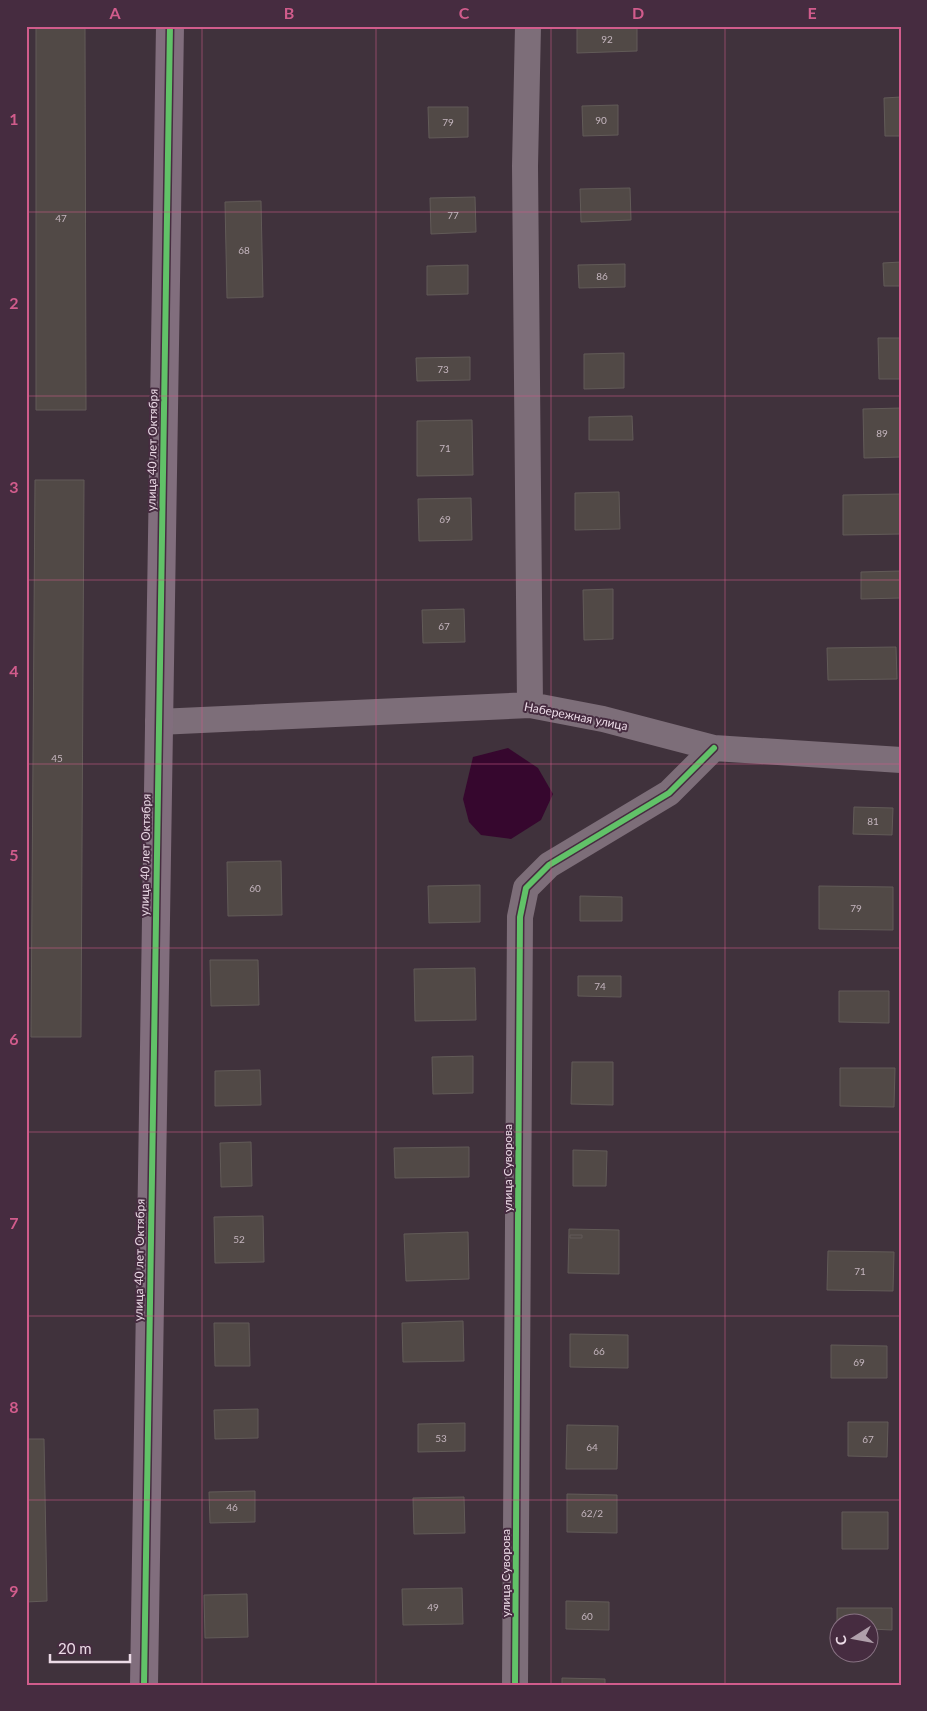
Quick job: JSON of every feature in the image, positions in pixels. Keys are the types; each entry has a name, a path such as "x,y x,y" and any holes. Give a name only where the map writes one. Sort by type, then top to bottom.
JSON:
{"street":[{"name":"улица 40 лет Октября","path":"144,1685 170,26"},
{"path":"528,26 525,166 530,705"},
{"name":"Набережная улица","path":"158,722 530,705 603,719 714,748 901,760"},
{"name":"улица Суворова","path":"515,1685 520,918 526,888 549,865 669,793 714,748"}],"shaded area":[{"path":"508,748 538,768 553,794 541,820 511,839 481,835 469,822 463,799 473,757"}],"building":[{"path":"36,26 85,26 86,410 36,410"},
{"path":"577,26 637,26 637,51 577,53"},
{"path":"901,97 901,136 885,136 884,98"},
{"path":"618,105 618,135 583,136 582,106"},
{"path":"428,107 468,107 468,137 429,138"},
{"path":"630,188 631,220 581,222 580,189"},
{"path":"475,197 476,232 431,234 430,198"},
{"path":"261,201 263,297 227,298 225,202"},
{"path":"901,262 901,286 884,286 883,263"},
{"path":"625,264 625,287 579,288 578,265"},
{"path":"468,265 468,294 427,295 427,266"},
{"path":"878,338 901,338 901,379 879,379"},
{"path":"624,353 624,388 584,389 584,354"},
{"path":"470,357 470,380 417,381 416,358"},
{"path":"901,408 901,457 864,458 863,409"},
{"path":"632,416 633,440 589,440 589,417"},
{"path":"472,420 473,475 417,476 417,421"},
{"path":"35,480 84,480 81,1037 31,1037"},
{"path":"619,492 620,529 575,530 575,493"},
{"path":"901,494 901,534 843,535 843,495"},
{"path":"471,498 472,540 419,541 418,499"},
{"path":"901,571 901,598 861,599 861,572"},
{"path":"613,589 613,639 584,640 583,590"},
{"path":"464,609 465,642 423,643 422,610"},
{"path":"896,647 897,679 828,680 827,648"},
{"path":"854,807 893,808 892,835 853,834"},
{"path":"281,861 282,915 228,916 227,862"},
{"path":"480,885 480,922 429,923 428,886"},
{"path":"819,886 893,887 893,930 819,929"},
{"path":"580,896 622,897 622,921 580,921"},
{"path":"210,960 258,960 259,1005 211,1006"},
{"path":"475,968 476,1020 415,1021 414,969"},
{"path":"578,976 621,976 621,997 578,996"},
{"path":"839,991 889,991 889,1023 839,1022"},
{"path":"473,1056 473,1093 433,1094 432,1057"},
{"path":"572,1062 613,1062 613,1105 571,1104"},
{"path":"840,1068 895,1068 894,1107 840,1106"},
{"path":"260,1070 261,1105 215,1106 215,1071"},
{"path":"251,1142 252,1186 221,1187 220,1143"},
{"path":"469,1147 469,1177 395,1178 394,1148"},
{"path":"573,1150 607,1151 606,1186 573,1186"},
{"path":"263,1216 264,1262 215,1263 214,1217"},
{"path":"569,1229 619,1230 619,1274 568,1273"},
{"path":"468,1232 469,1279 406,1281 404,1234"},
{"path":"570,1235 582,1235 582,1238 570,1238"},
{"path":"828,1251 894,1252 893,1291 827,1290"},
{"path":"463,1321 464,1361 403,1362 402,1323"},
{"path":"214,1323 249,1323 250,1366 215,1366"},
{"path":"570,1334 628,1335 628,1368 570,1367"},
{"path":"831,1345 887,1346 887,1378 831,1378"},
{"path":"258,1409 258,1438 215,1439 214,1410"},
{"path":"848,1422 888,1422 887,1457 848,1456"},
{"path":"465,1423 465,1451 418,1452 418,1424"},
{"path":"567,1425 618,1426 617,1469 566,1469"},
{"path":"26,1439 44,1439 47,1601 26,1602"},
{"path":"255,1491 255,1522 210,1523 209,1492"},
{"path":"567,1494 617,1495 617,1533 567,1532"},
{"path":"464,1497 465,1533 414,1534 413,1498"},
{"path":"842,1512 888,1512 888,1549 842,1549"},
{"path":"462,1588 463,1624 403,1625 402,1589"},
{"path":"247,1594 248,1637 205,1638 204,1595"},
{"path":"566,1601 609,1602 609,1630 566,1629"},
{"path":"837,1608 892,1608 892,1630 880,1629 880,1614 837,1614"},
{"path":"562,1678 605,1679 605,1685 562,1685"}],"cycle path":[{"path":"144,1685 170,26"},
{"path":"515,1685 520,917 526,888 549,865 669,793 714,748"}]}
